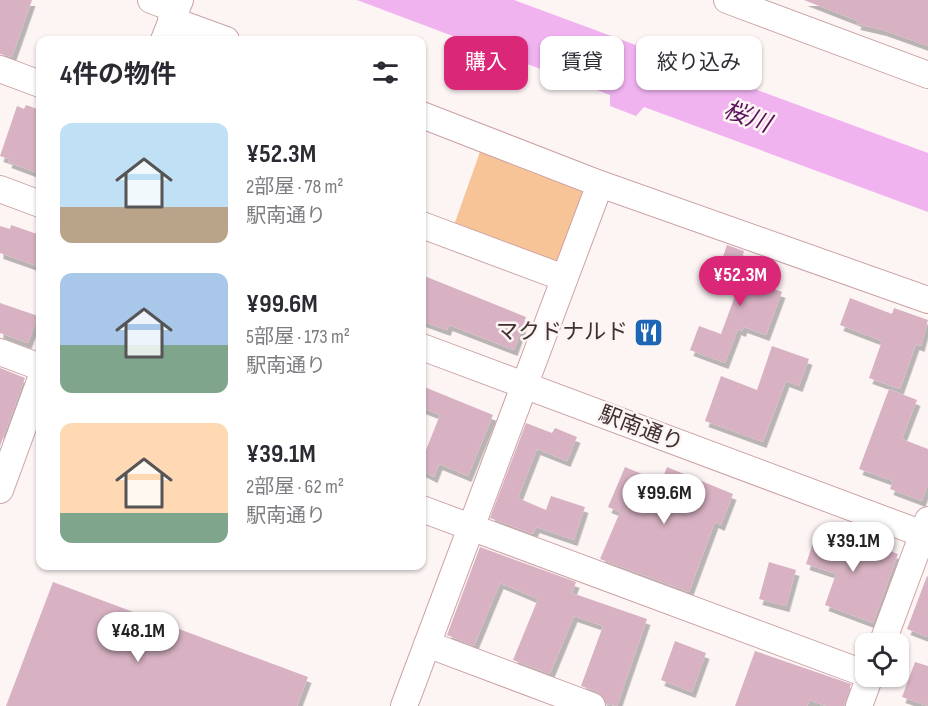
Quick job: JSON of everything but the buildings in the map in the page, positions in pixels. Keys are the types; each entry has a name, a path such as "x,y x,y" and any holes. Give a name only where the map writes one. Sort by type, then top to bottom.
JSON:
{"street":[{"path":"151,0 172,17 217,36"},
{"path":"727,0 928,75"},
{"path":"0,69 36,82"},
{"path":"426,117 600,184 928,300"},
{"path":"404,706 600,184"},
{"path":"0,189 36,202"},
{"path":"426,226 564,278"},
{"name":"駅南通り","path":"426,348 926,530"},
{"path":"0,352 36,366"},
{"path":"0,489 36,392"},
{"path":"426,510 855,670"},
{"path":"886,633 926,530"},
{"path":"427,644 591,706"},
{"path":"859,706 866,687"}],"shaded area":[{"path":"481,149 587,192 560,262 552,265 453,228"}],"water":[{"path":"357,0 514,0 611,36 540,36 540,69 528,64 528,36 453,36"},
{"name":"桜川","path":"624,41 636,45 636,90 758,90 928,153 928,212 644,107 636,116 610,106 610,95 597,90 624,90"}],"place":[{"name":"マクドナルド","path":"649,332"}]}
